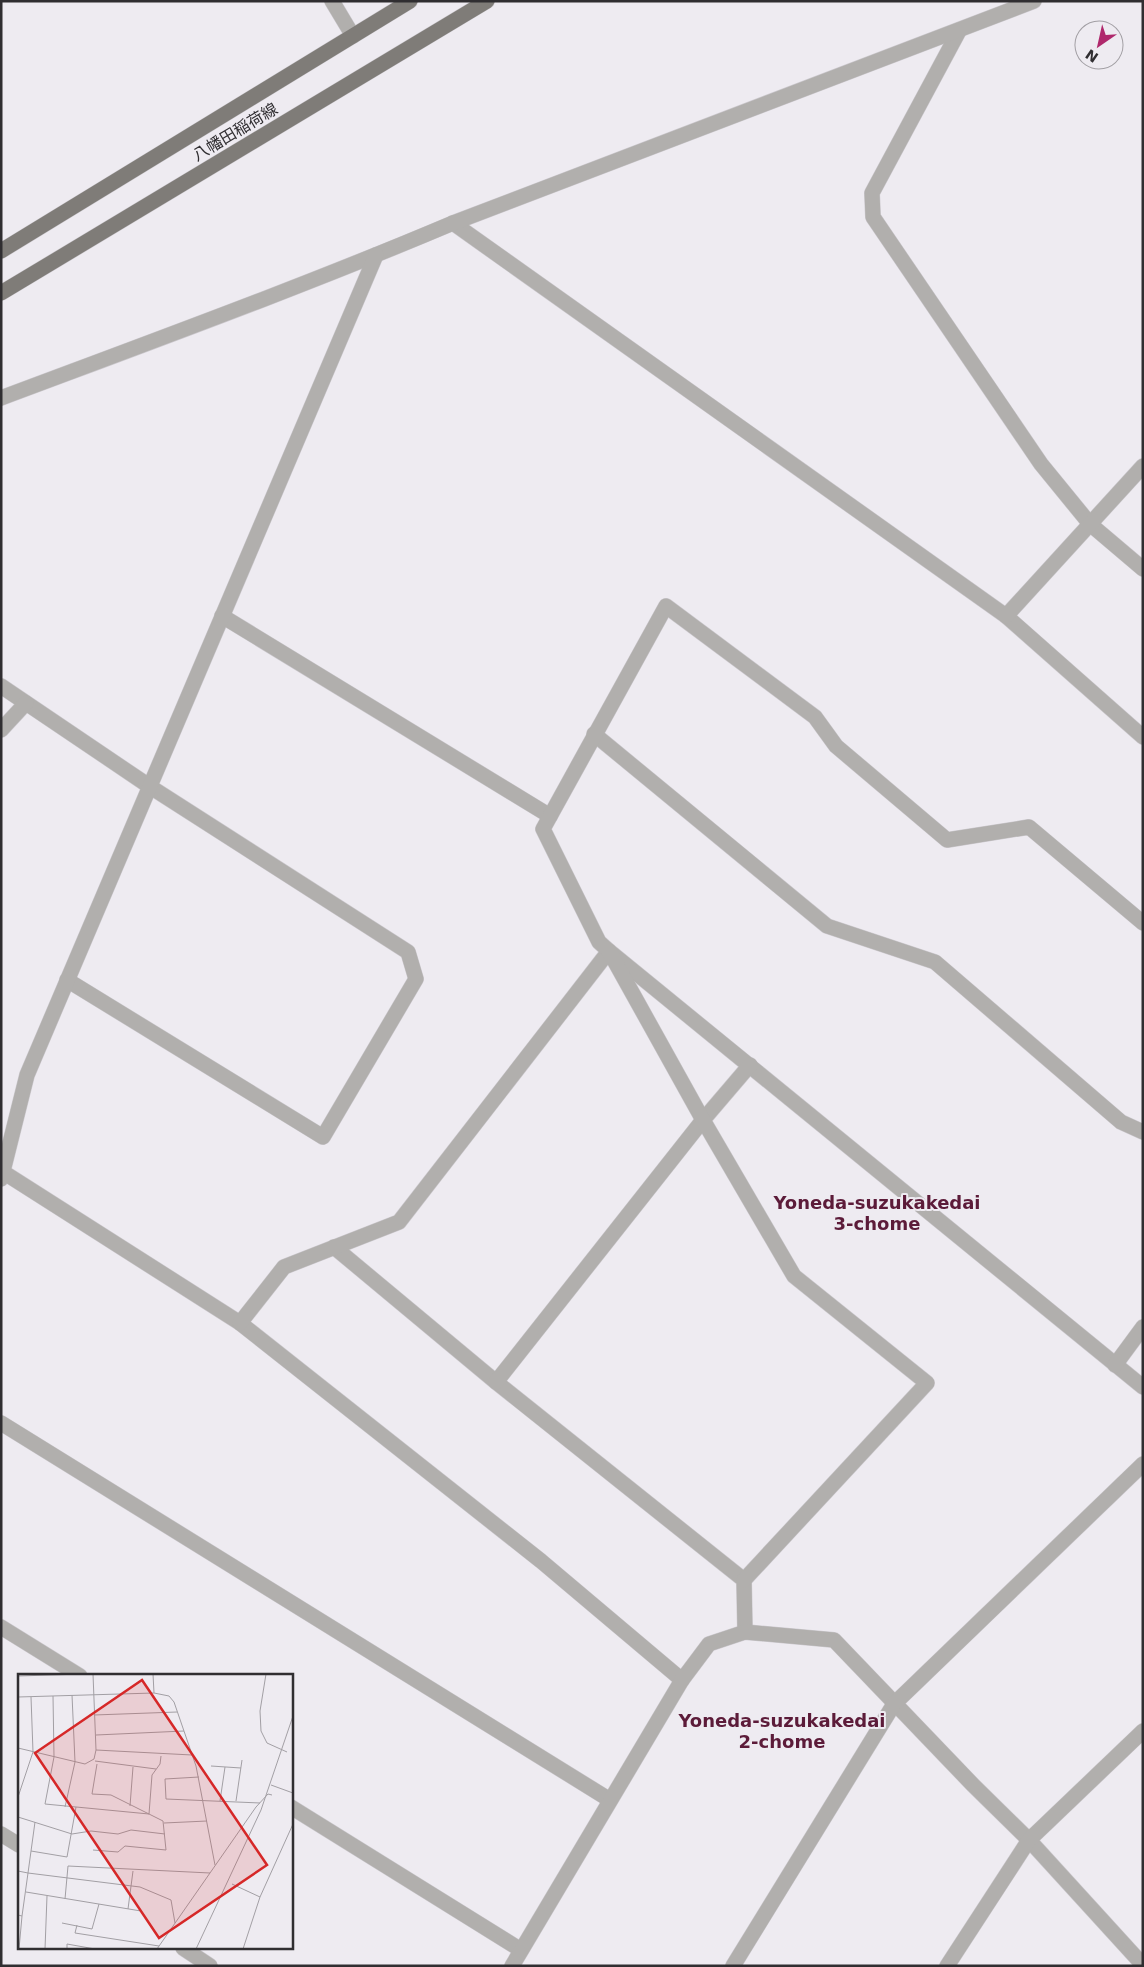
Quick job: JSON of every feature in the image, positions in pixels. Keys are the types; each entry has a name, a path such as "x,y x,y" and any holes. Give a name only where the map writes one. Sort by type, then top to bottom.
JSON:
{"main road":[{"name":"八幡田稲荷線","path":"1,251 410,1"},
{"name":"八幡田稲荷線","path":"1,293 487,1"}],"street":[{"path":"332,1 353,36"},
{"path":"1,398 156,342 453,223 1034,1"},
{"path":"959,31 872,193 873,217 1041,464 1090,524 1143,569"},
{"path":"453,223 1006,616 1143,737"},
{"path":"376,255 27,1074 2,1175 240,1323 542,1561 682,1680"},
{"path":"1006,616 1143,466"},
{"path":"1143,923 1029,827 948,840 836,746 815,717 666,606 543,829 599,942 1143,1387"},
{"path":"222,616 550,816"},
{"path":"1,686 149,786 408,952 416,979 323,1137 68,980"},
{"path":"1,730 26,703"},
{"path":"594,734 827,926 935,962 1121,1122 1143,1132"},
{"path":"609,951 703,1120 794,1276 927,1383 744,1580 745,1632"},
{"path":"240,1323 284,1267 399,1222 609,951"},
{"path":"496,1382 703,1120 750,1065"},
{"path":"334,1247 496,1382 744,1580"},
{"path":"1115,1365 1143,1327"},
{"path":"1,1423 610,1800"},
{"path":"733,1966 894,1704 1143,1464"},
{"path":"1,1627 77,1674"},
{"path":"512,1966 682,1680 709,1644 745,1632 834,1640 1028,1840 1143,1965"},
{"path":"947,1966 1028,1840 1143,1731"},
{"path":"292,1808 522,1950"},
{"path":"1,1834 18,1844"},
{"path":"185,1950 210,1966"}],"district":[{"name":"Yoneda-suzukakedai 3-chome","path":"877,1212"},
{"name":"Yoneda-suzukakedai 2-chome","path":"782,1730"}]}
